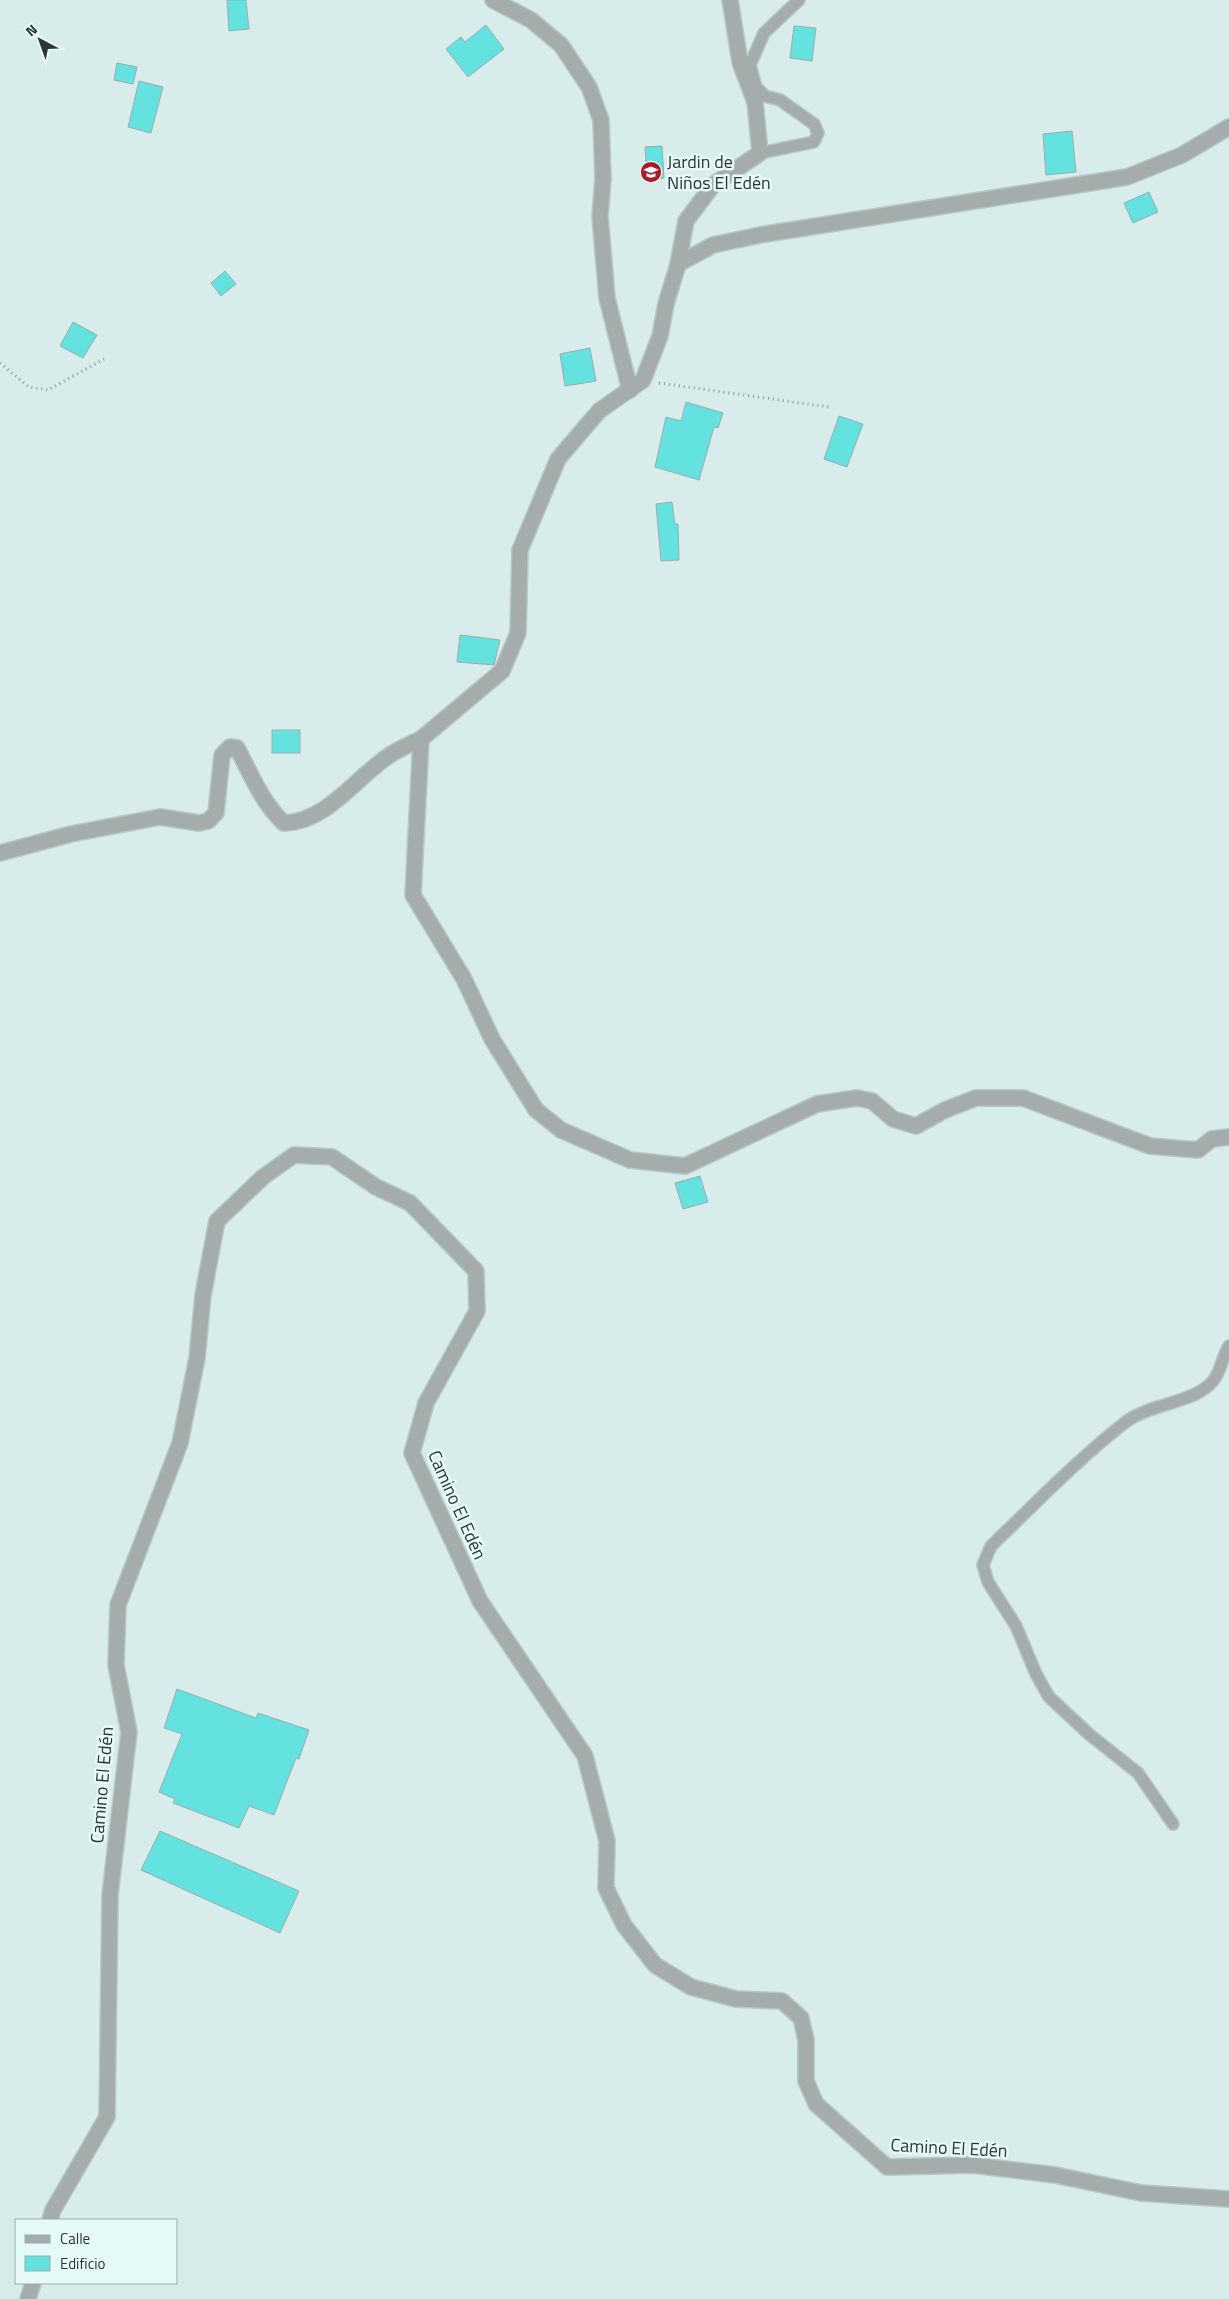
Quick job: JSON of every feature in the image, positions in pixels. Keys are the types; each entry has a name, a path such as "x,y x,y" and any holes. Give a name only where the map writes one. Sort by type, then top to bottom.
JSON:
{"street":[{"path":"493,0 531,20 561,45 589,87 601,120 603,179 600,216 607,298 630,390"},
{"path":"0,853 71,834 160,818 199,823 208,821 216,814 222,755 230,747 238,748 258,789 276,815 284,823 299,823 320,812 390,755 421,739 502,671 518,633 520,550 558,459 599,411 643,380 660,336 666,304 678,264 686,221 713,185 760,153 755,102 740,62 730,0"},
{"path":"678,264 713,245 760,235 1127,177 1182,155 1229,127"},
{"path":"421,739 413,895 464,978 492,1038 536,1110 561,1130 630,1160 685,1166 817,1104 858,1098 872,1101 893,1119 916,1126 945,1110 976,1098 1023,1098 1150,1146 1198,1150 1212,1139 1229,1137"},
{"name":"Camino El Edén","path":"50,2219 53,2210 108,2116 110,1895 129,1732 116,1665 118,1605 180,1443 197,1358 203,1295 217,1221 262,1176 294,1155 332,1157 376,1186 410,1203 476,1271 477,1311 426,1403 412,1453 480,1601 585,1756 606,1841 606,1888 624,1925 654,1965 691,1987 736,1999 782,2001 801,2018 806,2040 806,2081 816,2104 887,2167 973,2165 1055,2175 1141,2193 1229,2199"},
{"path":"28,2299 33,2284"}],"lane":[{"path":"760,153 814,142 818,133 814,124 780,100 765,96 756,87 750,64 764,33 799,0"},
{"path":"1172,1824 1138,1774 1090,1735 1049,1697 1036,1674 1016,1626 988,1582 983,1565 992,1546 1129,1420 1158,1406 1205,1389 1215,1379 1222,1357 1229,1346"}],"path":[{"path":"0,363 28,387 48,390 104,359"},
{"path":"643,380 829,407"}],"building":[{"path":"227,0 246,0 249,29 229,31"},
{"path":"486,25 504,49 468,77 446,49 461,37 465,42"},
{"path":"794,26 816,28 812,61 790,58"},
{"path":"117,63 137,67 133,84 114,80"},
{"path":"139,81 163,87 151,133 128,127"},
{"path":"1072,131 1076,172 1046,175 1043,134"},
{"path":"662,146 664,178 647,180 645,147"},
{"path":"1149,192 1158,212 1133,223 1124,203"},
{"path":"225,271 236,284 221,296 211,283"},
{"path":"73,322 97,335 83,358 60,346"},
{"path":"590,348 596,381 565,386 560,354"},
{"path":"686,402 723,413 718,428 714,427 699,480 655,467 666,417 681,421"},
{"path":"839,416 863,424 847,467 824,459"},
{"path":"672,502 675,524 678,524 679,560 661,561 656,504"},
{"path":"460,635 500,640 494,665 457,662"},
{"path":"272,730 300,730 300,753 272,753"},
{"path":"700,1176 708,1202 683,1209 675,1183"},
{"path":"177,1689 256,1718 258,1713 309,1730 299,1759 296,1758 274,1815 249,1806 239,1828 173,1803 175,1799 159,1792 182,1734 164,1728"},
{"path":"160,1831 299,1891 280,1933 141,1870"}],"place":[{"name":"Jardin de Niños El Edén","path":"651,172"}]}
